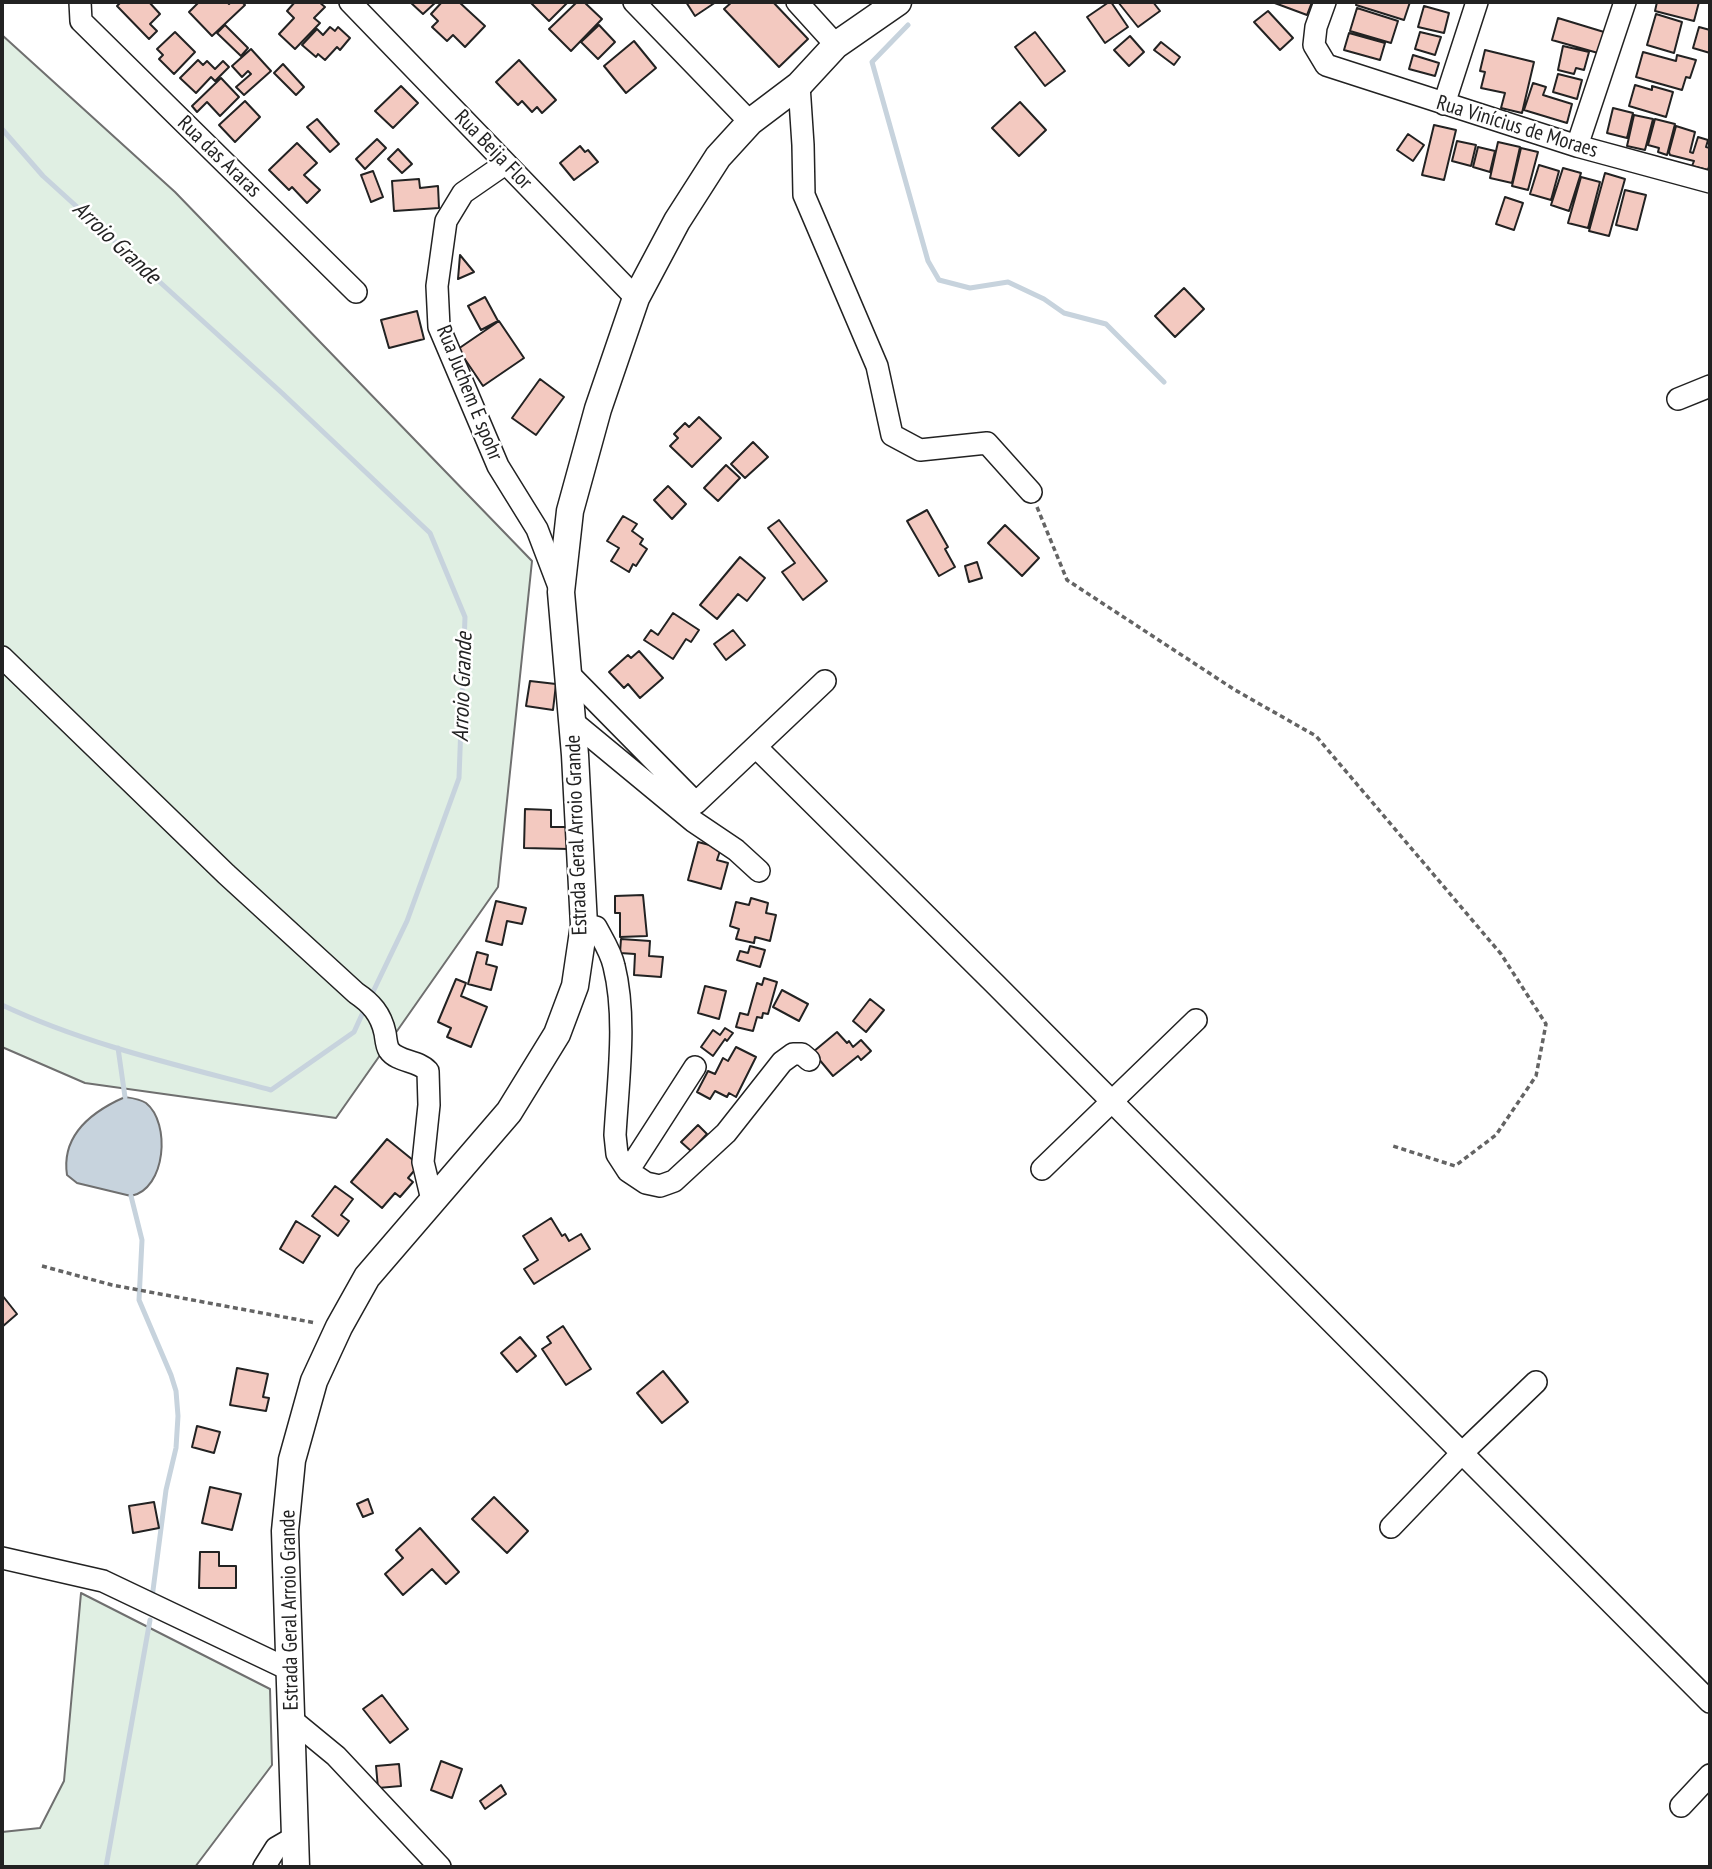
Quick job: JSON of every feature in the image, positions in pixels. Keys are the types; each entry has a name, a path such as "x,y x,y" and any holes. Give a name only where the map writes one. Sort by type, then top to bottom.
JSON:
{"main road":[{"name":"Estrada Geral Arroio Grande","path":"296,1867 285,1531 292,1460 314,1381 339,1327 368,1278 509,1112 557,1034 575,986 584,925 561,592 570,511 598,409 636,298 677,221 718,157 750,122 799,85 836,45 898,2"}],"street":[{"name":"Rua Beija Flor","path":"350,2 636,298"},
{"path":"634,2 750,122"},
{"path":"797,2 836,45"},
{"name":"Rua Vinícius de Moraes","path":"1325,2 1316,27 1314,45 1326,65 1577,146 1710,182"},
{"path":"1444,104 1477,2"},
{"path":"1577,146 1625,2"},
{"name":"Rua das Araras","path":"80,12 356,292"},
{"path":"799,85 804,195 877,366 892,435 920,450 987,443 1031,492"},
{"name":"Rua Juchem E spohr","path":"505,164 463,193 446,222 437,286 439,327 498,466 537,528 561,592"},
{"path":"1678,399 1710,386"},
{"path":"2,657 226,874 364,998 384,1029 389,1050 397,1057 416,1062 428,1072 429,1105 423,1162 432,1200"},
{"path":"568,673 696,803 825,681"},
{"path":"572,721 693,821 736,850 759,871"},
{"path":"755,747 1112,1101 1710,1702"},
{"path":"584,925 596,927 607,946 614,966 620,1003 615,1135 617,1154 628,1171 646,1183 660,1186 674,1181 726,1133 782,1062 793,1054 802,1054 809,1060"},
{"path":"1042,1169 1196,1020"},
{"path":"628,1171 695,1066"},
{"path":"1391,1527 1462,1453 1536,1382"},
{"path":"2,1558 103,1580 290,1670"},
{"path":"291,1719 336,1756 440,1867"},
{"path":"1681,1805 1710,1775"},
{"path":"264,1867 275,1848 295,1837"}],"path":[{"path":"1031,492 1068,580 1235,690 1316,736 1501,954 1546,1024 1535,1076 1496,1135 1455,1166 1392,1146"},
{"path":"42,1266 113,1285 339,1327"}],"green space":[{"path":"2,35 175,192 532,561 498,887 336,1118 85,1083 2,1047"},
{"path":"81,1593 270,1689 272,1765 195,1867 2,1867 2,1832 40,1828 64,1781"}],"shaded area":[{"path":"125,1097 146,1103 154,1112 161,1139 158,1169 152,1181 143,1191 131,1196 77,1183 67,1175 66,1161 74,1136 82,1126 102,1109"}],"building":[{"path":"121,2 149,2 160,14 150,24 157,31 149,39 117,6"},
{"path":"199,2 242,2 245,5 212,36 189,12"},
{"path":"295,2 319,2 325,7 314,18 320,23 295,49 279,34 294,18 287,11"},
{"path":"410,2 436,2 423,14"},
{"path":"442,2 459,2 485,26 465,47 453,35 447,41 432,27 438,21 431,14"},
{"path":"530,2 566,2 567,3 549,21"},
{"path":"577,2 584,2 602,19 571,51 549,29"},
{"path":"686,2 716,2 695,16"},
{"path":"732,2 773,2 808,39 779,67 724,9"},
{"path":"1109,2 1128,27 1105,43 1087,17"},
{"path":"1118,2 1153,2 1160,11 1138,27"},
{"path":"1272,2 1312,2 1307,15"},
{"path":"1357,2 1410,2 1404,20 1356,5"},
{"path":"1657,2 1699,2 1694,21 1655,11"},
{"path":"1424,6 1449,13 1444,33 1418,27"},
{"path":"1357,8 1398,21 1391,43 1350,31"},
{"path":"1268,11 1293,38 1280,50 1254,22"},
{"path":"1656,14 1682,22 1674,53 1647,45"},
{"path":"1558,18 1604,32 1598,53 1552,40"},
{"path":"225,25 248,48 241,56 217,33"},
{"path":"599,25 615,42 598,59 581,42"},
{"path":"330,27 335,31 338,27 350,38 340,50 337,47 325,60 318,54 316,57 302,45 317,29 323,35"},
{"path":"1699,27 1710,30 1710,53 1693,48"},
{"path":"175,32 195,52 174,74 159,59 163,55 157,49"},
{"path":"1035,32 1065,71 1045,86 1015,47"},
{"path":"1420,32 1441,37 1435,55 1415,49"},
{"path":"1349,33 1385,43 1380,60 1344,50"},
{"path":"1130,36 1144,52 1129,66 1114,50"},
{"path":"634,41 656,68 626,93 604,66"},
{"path":"1161,42 1180,57 1174,65 1154,50"},
{"path":"1563,46 1589,52 1584,70 1576,68 1574,74 1558,70"},
{"path":"251,49 271,71 244,95 236,87 251,74 248,71 242,77 232,66"},
{"path":"1485,50 1534,62 1522,113 1501,108 1505,93 1481,88 1485,72 1480,71"},
{"path":"1643,52 1676,61 1677,55 1696,60 1690,78 1686,77 1682,90 1636,77"},
{"path":"1413,55 1439,63 1435,76 1409,69"},
{"path":"198,60 203,65 207,61 215,69 223,61 229,67 215,81 211,77 196,93 180,78"},
{"path":"519,60 556,100 542,113 537,107 532,112 522,101 518,105 496,82"},
{"path":"283,64 304,87 296,95 274,73"},
{"path":"1558,74 1582,80 1577,99 1553,92"},
{"path":"221,78 239,97 220,116 207,102 197,112 192,106"},
{"path":"1533,83 1546,87 1543,95 1572,104 1567,123 1524,110"},
{"path":"1635,85 1673,92 1666,117 1629,106"},
{"path":"401,86 418,103 393,128 375,111"},
{"path":"245,101 260,117 235,142 219,125"},
{"path":"1020,102 1046,130 1019,156 992,128"},
{"path":"1613,108 1633,113 1627,138 1607,133"},
{"path":"1634,115 1653,119 1645,150 1627,146"},
{"path":"317,119 339,144 330,152 307,127"},
{"path":"1655,119 1675,124 1667,155 1658,152 1659,148 1648,145"},
{"path":"1434,125 1456,130 1444,180 1422,175"},
{"path":"1676,126 1695,132 1690,152 1693,153 1698,137 1708,140 1708,170 1692,166 1694,161 1670,155"},
{"path":"1408,134 1424,145 1413,161 1397,150"},
{"path":"377,139 386,148 365,169 356,159"},
{"path":"1457,141 1476,145 1471,166 1452,161"},
{"path":"1498,142 1520,147 1512,183 1490,178"},
{"path":"297,143 317,163 304,175 320,190 307,203 292,187 289,190 269,170"},
{"path":"580,146 585,152 588,150 598,162 574,180 560,163"},
{"path":"1478,147 1495,151 1490,172 1473,167"},
{"path":"1521,148 1538,152 1528,190 1512,186"},
{"path":"398,149 412,164 402,173 388,159"},
{"path":"1539,165 1559,171 1551,200 1530,194"},
{"path":"1563,168 1581,173 1569,211 1551,205"},
{"path":"373,171 383,197 371,202 361,175"},
{"path":"1605,173 1625,179 1609,236 1589,231"},
{"path":"1581,177 1600,182 1588,228 1568,223"},
{"path":"419,179 420,188 438,186 439,208 394,211 392,181"},
{"path":"1625,190 1646,195 1637,230 1616,225"},
{"path":"1505,197 1523,203 1514,230 1496,224"},
{"path":"460,255 474,272 458,279"},
{"path":"1184,288 1204,309 1175,337 1155,316"},
{"path":"485,297 498,321 481,330 468,306"},
{"path":"417,311 424,339 389,348 381,320"},
{"path":"499,321 524,358 483,386 458,349"},
{"path":"540,379 564,397 536,435 512,418"},
{"path":"699,417 721,438 692,467 670,446 678,438 674,434 685,423 689,427"},
{"path":"753,442 768,457 745,478 731,464"},
{"path":"726,465 740,478 718,501 704,488"},
{"path":"668,486 686,504 672,519 654,500"},
{"path":"927,510 948,547 945,549 955,567 939,576 907,521"},
{"path":"623,516 637,524 632,531 643,539 640,544 647,549 629,572 611,561 619,548 607,541"},
{"path":"779,520 827,581 803,600 782,572 795,563 768,528"},
{"path":"1005,525 1039,558 1022,576 988,543"},
{"path":"740,557 765,578 747,601 738,594 717,619 700,605"},
{"path":"977,562 982,578 969,582 965,566"},
{"path":"673,613 699,630 691,642 686,639 673,659 644,640 651,630 658,635"},
{"path":"733,630 745,645 726,660 714,644"},
{"path":"639,651 663,678 640,698 628,684 624,688 609,672 628,655 631,658"},
{"path":"530,681 556,684 553,710 526,706"},
{"path":"525,809 551,810 551,827 569,827 569,849 524,848"},
{"path":"698,842 721,848 717,860 728,863 721,889 688,880"},
{"path":"643,895 647,936 620,937 620,913 615,913 615,896"},
{"path":"751,898 768,903 766,913 776,915 770,941 755,937 754,943 736,939 739,929 730,926 736,902 749,905"},
{"path":"496,901 526,908 522,924 507,921 502,945 486,941"},
{"path":"621,939 650,941 649,956 663,957 661,977 634,975 635,954 620,953"},
{"path":"750,946 765,950 760,967 737,960 740,951 748,953"},
{"path":"477,952 488,955 486,964 497,967 491,990 468,984"},
{"path":"764,978 777,982 768,1014 763,1013 762,1018 757,1017 753,1031 736,1027 740,1013 748,1015 757,983 762,985"},
{"path":"456,979 466,983 461,996 487,1007 471,1047 447,1037 451,1028 438,1022"},
{"path":"705,986 726,991 719,1019 698,1013"},
{"path":"782,990 808,1004 799,1021 773,1007"},
{"path":"870,999 884,1010 866,1032 853,1021"},
{"path":"725,1028 733,1033 713,1056 701,1047 713,1030 720,1035"},
{"path":"837,1032 853,1047 861,1040 871,1051 861,1060 858,1056 833,1076 813,1052"},
{"path":"736,1047 756,1057 736,1097 729,1093 727,1097 715,1091 710,1099 697,1092 708,1071 715,1074 723,1058 728,1061"},
{"path":"698,1125 707,1134 691,1151 681,1142"},
{"path":"387,1139 419,1165 408,1178 413,1182 400,1197 395,1193 382,1208 351,1182"},
{"path":"335,1186 353,1199 341,1215 349,1221 338,1236 312,1216"},
{"path":"551,1218 562,1236 565,1234 569,1241 581,1234 590,1249 534,1284 524,1269 538,1260 523,1236"},
{"path":"296,1221 320,1236 303,1263 280,1249"},
{"path":"2,1295 17,1314 2,1327"},
{"path":"563,1326 591,1369 566,1385 542,1349 551,1343 547,1337"},
{"path":"520,1337 536,1356 517,1372 501,1353"},
{"path":"237,1368 268,1374 263,1397 269,1398 266,1411 230,1405"},
{"path":"663,1371 688,1402 662,1423 637,1393"},
{"path":"197,1426 220,1432 214,1453 192,1447"},
{"path":"210,1487 241,1494 232,1530 202,1523"},
{"path":"494,1497 528,1531 507,1553 472,1519"},
{"path":"368,1499 373,1513 363,1517 357,1504"},
{"path":"154,1502 159,1528 133,1533 129,1506"},
{"path":"420,1528 459,1572 446,1584 432,1569 403,1595 385,1574 403,1558 396,1550"},
{"path":"200,1552 219,1552 219,1566 236,1566 236,1588 199,1588"},
{"path":"382,1695 408,1729 390,1743 363,1709"},
{"path":"441,1761 462,1769 452,1798 431,1790"},
{"path":"399,1764 401,1786 378,1788 376,1766"},
{"path":"501,1785 506,1794 485,1809 480,1801"}],"waterway":[{"path":"908,25 872,62 928,261 939,280 970,288 1008,282 1044,299 1064,313 1106,324 1164,382"},
{"name":"Arroio Grande","path":"2,129 43,176 282,393 430,533 465,617 459,778 407,921 371,996"},
{"name":"Arroio Grande","path":"2,1005 101,1043 271,1090 354,1032 365,1008"},
{"path":"118,1048 125,1097"},
{"path":"131,1196 142,1240 139,1300 171,1375 176,1391 178,1416 176,1448 166,1490 152,1598"},
{"path":"106,1867 150,1620"}]}
